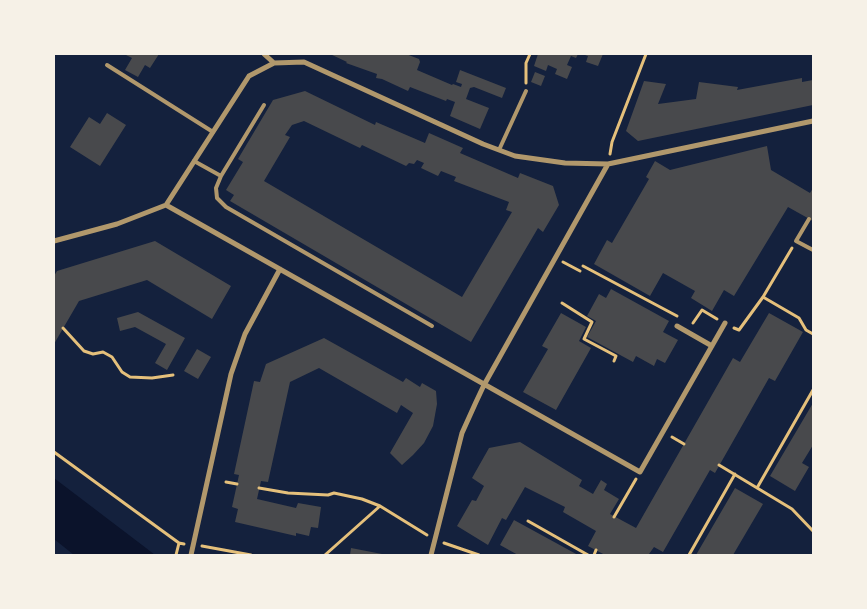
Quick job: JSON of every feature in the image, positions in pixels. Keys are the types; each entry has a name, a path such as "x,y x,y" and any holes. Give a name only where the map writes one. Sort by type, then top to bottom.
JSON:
{"street":[{"path":"264,54 274,63"},
{"path":"54,240 117,224 166,205 249,76 274,63 304,62 483,144 515,156 565,164 608,164 813,121"},
{"path":"431,555 462,433 484,385 608,164"},
{"path":"166,205 640,472 725,323"},
{"path":"191,555 231,374 245,334 280,270"},
{"path":"677,326 712,346"}],"lane":[{"path":"107,65 213,132"},
{"path":"499,150 526,91"},
{"path":"264,105 221,176 216,188 217,198 226,208 432,326"},
{"path":"194,161 221,176"},
{"path":"809,219 796,241 813,250"}],"path":[{"path":"526,91 526,63 530,54"},
{"path":"608,164 612,142 646,54"},
{"path":"687,321 693,324 702,310 738,330 762,297 796,241"},
{"path":"572,266 580,271"},
{"path":"583,266 682,318"},
{"path":"762,297 799,318 806,330 813,334"},
{"path":"562,303 592,322 584,339 616,356 614,361"},
{"path":"63,328 84,351 93,354 103,352 112,356 122,372 130,378 152,378 173,375"},
{"path":"757,488 813,390"},
{"path":"54,452 179,543 251,555"},
{"path":"719,465 792,509 813,531"},
{"path":"614,516 640,472"},
{"path":"689,555 736,474"},
{"path":"226,482 237,484"},
{"path":"259,488 328,495 334,493 362,498 380,506 434,539 479,555"},
{"path":"325,555 380,506"},
{"path":"528,521 588,555"},
{"path":"176,555 179,543"},
{"path":"594,555 596,550"}],"water":[{"path":"54,478 155,555 74,555 54,539"}],"building":[{"path":"127,54 159,54 150,68 145,65 138,77 125,70 132,58"},
{"path":"330,54 406,54 419,59 420,62 417,70 452,85 461,87 462,84 456,82 460,70 506,88 502,98 474,87 470,88 466,99 489,108 480,129 450,116 455,102 447,99 446,101 410,87 408,91 376,78 377,74 346,63"},
{"path":"538,54 578,54 576,58 571,56 567,65 572,67 567,79 555,74 557,69 548,65 546,71 534,66"},
{"path":"582,54 603,54 598,66 586,62 588,56"},
{"path":"535,72 545,76 541,86 531,82"},
{"path":"802,78 802,82 813,80 813,105 638,141 626,131 644,81 666,84 658,104 696,99 699,82 738,87 737,90"},
{"path":"305,91 375,125 376,122 425,143 429,133 463,148 460,153 518,178 520,173 553,186 559,205 543,232 538,228 471,342 230,201 234,195 226,190 243,162 238,159 273,100","holes":["304,121 360,148 362,145 406,166 409,163 414,164 417,160 424,163 421,168 438,176 441,171 456,177 454,181 509,202 506,210 512,212 462,297 264,181 290,137 285,135 292,125"]},
{"path":"107,113 126,125 100,166 70,147 89,117 100,124"},
{"path":"767,146 771,170 810,193 813,188 813,221 788,207 734,296 724,290 712,311 691,298 695,291 663,273 650,296 594,264 607,240 612,243 649,179 646,177 655,161 670,170"},
{"path":"155,241 231,286 212,319 147,280 79,301 54,344 54,276 57,271"},
{"path":"611,289 669,321 663,332 678,340 665,363 657,359 654,366 636,356 633,362 587,337 596,321 587,316 599,294 606,298"},
{"path":"138,312 185,338 167,370 155,363 166,344 135,327 120,331 117,318"},
{"path":"561,313 586,327 579,341 591,348 556,410 523,392 548,349 542,346"},
{"path":"769,313 803,332 775,381 769,378 715,473 710,470 663,552 654,547 649,554 651,555 605,555 588,546 596,531 563,512 565,507 525,487 506,520 502,518 488,545 457,526 472,500 476,501 484,486 472,478 489,448 520,442 582,480 579,486 593,494 601,480 607,484 604,490 619,499 610,514 636,528 733,358 740,362"},
{"path":"324,338 403,382 406,378 420,387 422,383 436,391 437,404 433,426 424,443 402,465 390,453 413,413 401,405 397,413 319,368 290,382 268,482 261,481 257,499 296,508 298,503 321,507 318,528 311,527 309,536 296,533 296,536 235,522 238,509 232,507 239,475 234,474 254,381 260,382 266,364"},
{"path":"197,349 211,357 198,379 184,371"},
{"path":"813,403 813,445 802,463 809,467 795,491 770,476"},
{"path":"735,488 763,504 733,555 696,555"},
{"path":"514,520 578,555 518,555 500,545"},
{"path":"351,548 382,554 382,555 350,555"}]}
